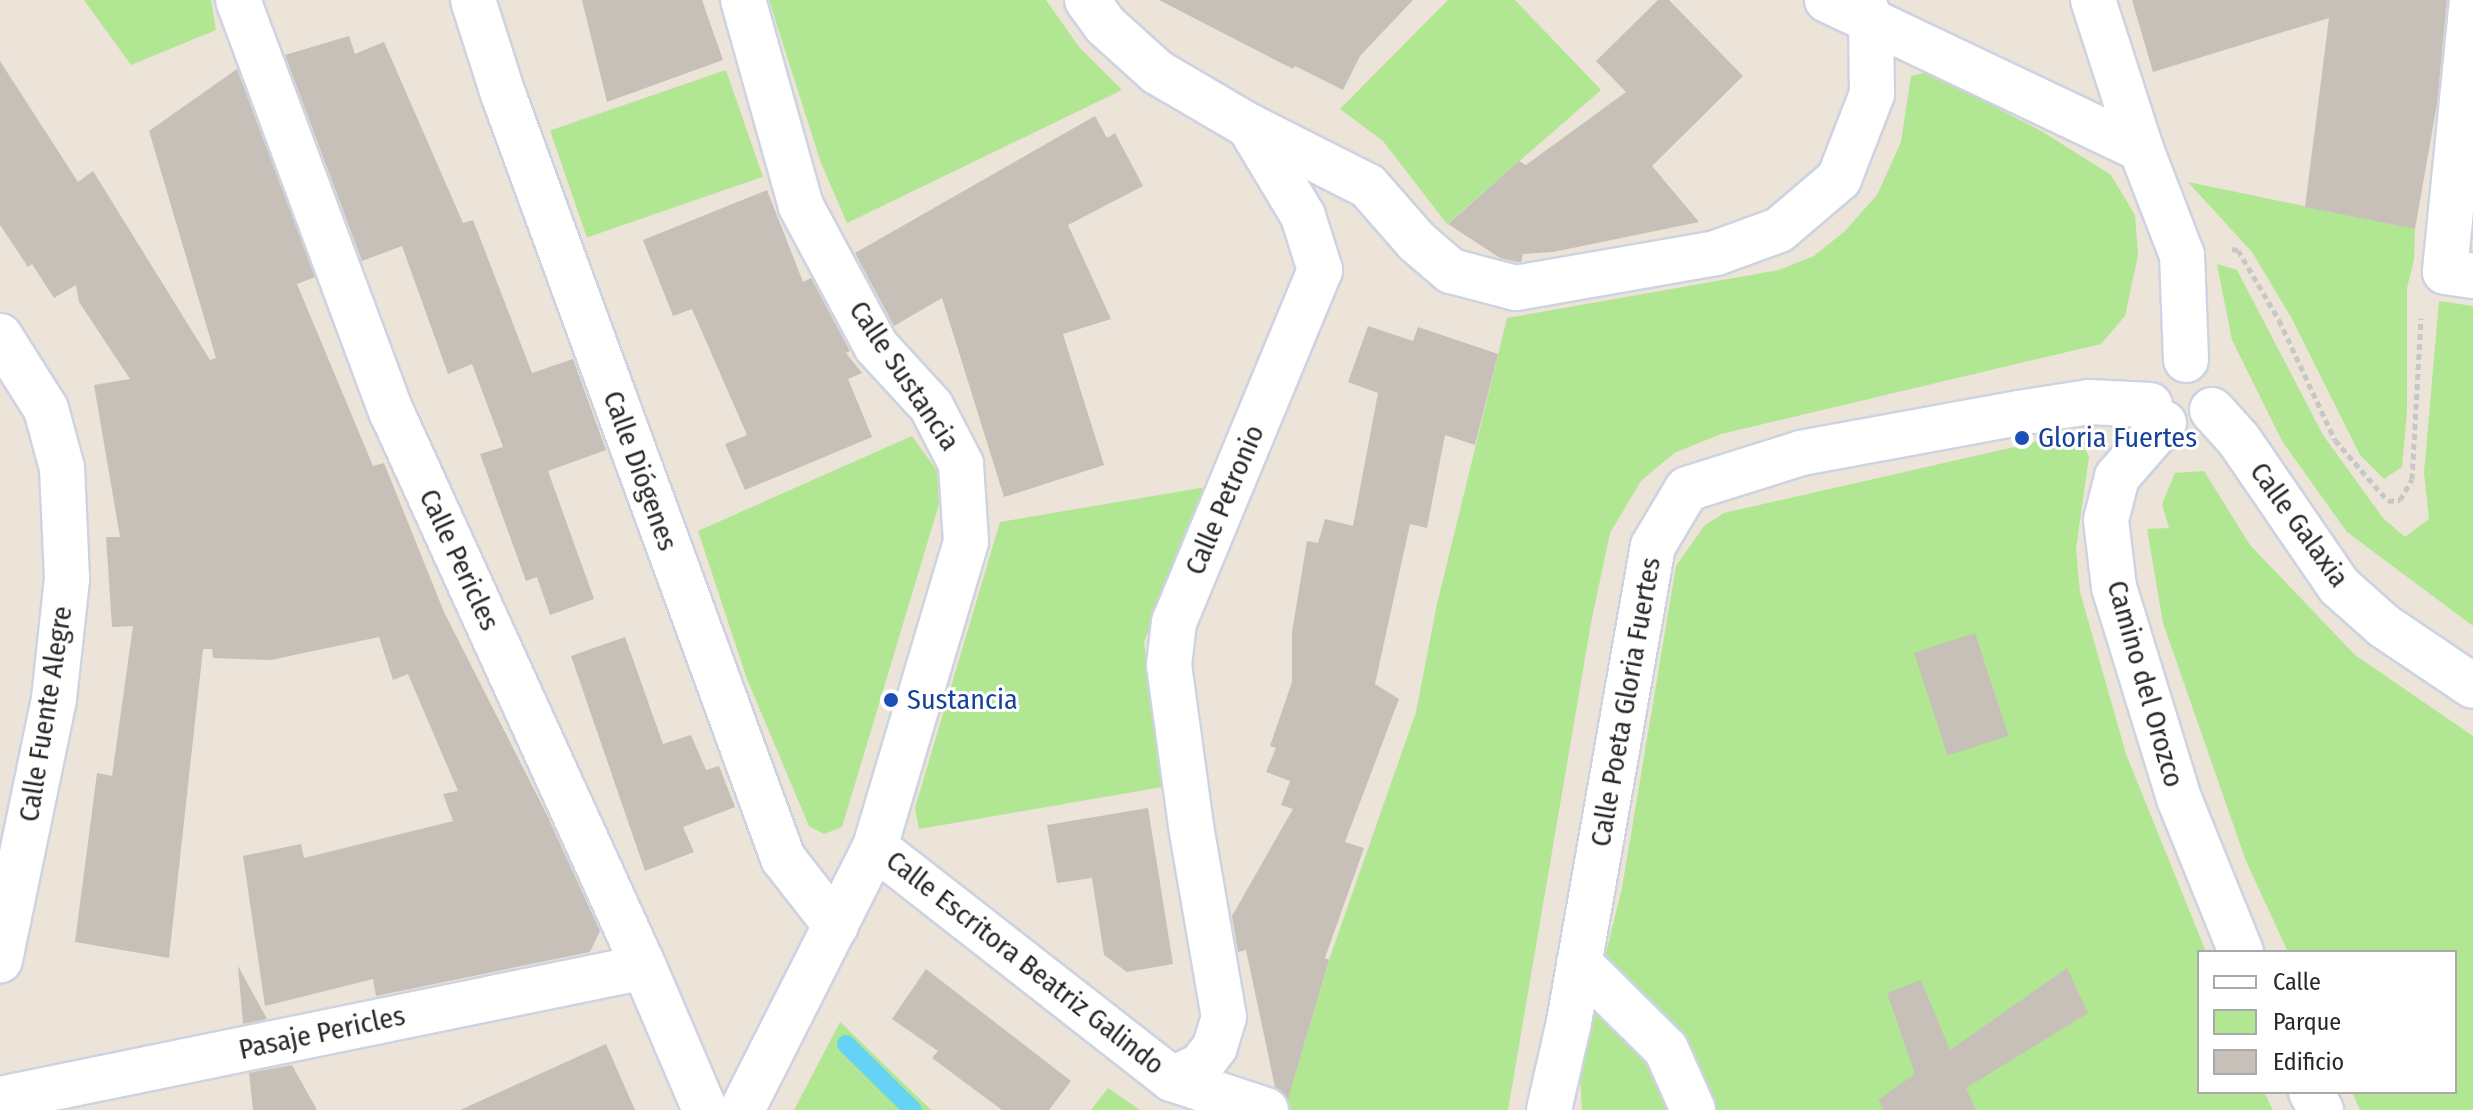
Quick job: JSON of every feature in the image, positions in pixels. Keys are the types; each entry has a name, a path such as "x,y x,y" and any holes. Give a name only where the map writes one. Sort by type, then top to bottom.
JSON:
{"street":[{"name":"Calle Pericles","path":"238,0 392,413 644,967 705,1110"},
{"name":"Calle Diógenes","path":"473,0 502,91 783,858 836,926"},
{"name":"Calle Sustancia","path":"742,1110 875,847 966,542 961,464 931,406 876,346 801,206 743,0"},
{"name":"Calle Petronio","path":"1087,0 1105,25 1157,72 1249,126 1303,216 1320,270 1174,622 1169,665 1192,832 1224,1017 1215,1047 1200,1066 1172,1079"},
{"path":"1827,0 1867,11 2141,149"},
{"path":"2093,0 2141,149 2182,255 2186,360"},
{"path":"2459,274 2472,0"},
{"path":"1249,126 1368,186 1417,242 1451,271 1516,288 1716,253 1779,230 1839,179 1872,94 1867,11"},
{"name":"Calle Fuente Alegre","path":"0,336 46,409 62,468 67,579 54,699 0,960"},
{"path":"2186,360 2196,362 2212,377 2217,400 2212,410 2205,420 2185,428 2157,414 2150,382 2164,365 2186,360"},
{"name":"Calle Poeta Gloria Fuertes","path":"1549,1110 1579,963 1653,546 1687,489 1801,453 2019,413 2089,402 2157,414"},
{"name":"Calle Galaxia","path":"2212,410 2239,440 2339,586 2384,626 2473,686"},
{"name":"Camino del Orozco","path":"2157,414 2117,477 2106,520 2114,587 2180,801 2240,950"},
{"name":"Calle Escritora Beatriz Galindo","path":"875,847 1172,1079 1266,1110"},
{"path":"1579,963 1666,1049 1693,1110"},
{"name":"Pasaje Pericles","path":"0,1099 644,967"}],"path":[{"path":"2223,247 2238,250 2279,320 2335,440 2388,501 2400,500 2412,479 2422,300 2459,274"}],"green space":[{"path":"84,0 211,0 216,30 131,65"},
{"path":"769,0 1046,0 1079,47 1122,90 847,223 821,163"},
{"path":"1448,0 1515,0 1601,90 1447,224 1383,141 1340,109"},
{"path":"726,70 763,177 587,237 550,131"},
{"path":"1927,72 2043,132 2111,175 2135,215 2138,255 2125,316 2101,344 1721,434 1674,453 1641,481 1610,533 1591,623 1508,1110 1236,1110 1254,1105 1295,1075 1329,960 1416,712 1437,604 1507,318 1779,270 1814,256 1845,231 1877,195 1901,142 1911,76"},
{"path":"2188,182 2415,229 2414,260 2407,288 2407,412 2402,467 2384,479 2360,455 2292,319 2252,252"},
{"path":"2217,264 2237,270 2323,435 2383,518 2405,537 2429,519 2424,473 2439,301 2473,306 2473,626 2347,532 2282,441 2232,340"},
{"path":"912,436 937,471 939,504 842,827 824,834 809,826 747,679 698,531"},
{"path":"2062,436 2081,440 2089,457 2076,549 2080,592 2126,754 2205,950 2197,950 2197,1094 2265,1094 2273,1110 1582,1110 1579,1063 1622,888 1676,566 1704,526 1724,513"},
{"path":"2204,471 2250,545 2355,655 2473,736 2473,1110 2360,1110 2353,1094 2457,1094 2457,950 2287,950 2246,861 2163,623 2147,529 2169,528 2162,504 2175,473"},
{"path":"1206,487 1144,642 1162,787 919,829 915,808 1000,522"},
{"path":"840,1022 929,1108 931,1110 794,1110"},
{"path":"1108,1088 1140,1110 1091,1110"}],"building":[{"path":"582,0 702,0 723,60 607,102"},
{"path":"1159,0 1413,0 1360,56 1343,90 1295,66 1293,69"},
{"path":"1658,0 1669,0 1743,76 1652,166 1699,222 1553,252 1523,254 1521,262 1500,258 1448,224 1519,161 1526,165 1626,92 1596,61"},
{"path":"2132,0 2447,0 2437,104 2415,229 2305,207 2329,18 2153,72"},
{"path":"349,36 355,54 384,42 463,223 473,220 532,373 573,359 606,450 548,471 594,599 550,615 537,577 526,581 480,454 503,447 472,364 448,374 402,246 362,261 285,55"},
{"path":"0,61 78,182 93,171 210,360 216,358 149,131 237,69 315,277 297,284 373,466 384,463 444,612 546,813 600,931 590,952 376,996 373,979 265,1006 243,856 301,844 304,858 453,821 443,794 458,791 408,674 393,680 379,637 271,660 213,658 212,649 203,649 169,958 75,942 97,773 112,776 133,626 112,627 106,537 120,537 94,385 130,379 79,302 76,285 54,298 32,264 28,267 0,225"},
{"path":"1095,116 1107,138 1115,133 1143,186 1068,225 1111,319 1063,334 1104,465 1004,497 942,298 894,326 855,253"},
{"path":"767,190 803,282 811,278 850,351 846,353 862,373 848,379 872,437 745,490 725,444 747,435 692,309 673,316 643,240"},
{"path":"1368,326 1413,341 1418,327 1498,354 1475,445 1445,435 1427,528 1410,524 1375,684 1399,699 1345,842 1364,848 1325,958 1329,960 1288,1099 1275,1087 1246,950 1238,952 1232,916 1293,809 1281,805 1290,781 1266,772 1276,748 1270,746 1292,682 1292,632 1307,541 1318,543 1325,519 1353,526 1378,393 1348,382"},
{"path":"1975,633 2008,736 1948,755 1914,653"},
{"path":"625,637 663,744 691,735 706,770 719,766 735,807 683,827 694,852 645,871 571,656"},
{"path":"1148,808 1173,964 1127,972 1104,955 1092,878 1057,883 1047,825"},
{"path":"238,966 267,1019 243,1024"},
{"path":"2067,968 2088,1013 1966,1088 1976,1110 1884,1110 1878,1100 1915,1074 1887,993 1921,980 1950,1050"},
{"path":"926,969 1071,1081 1049,1110 1002,1110 932,1058 938,1051 892,1019"},
{"path":"606,1044 635,1110 460,1110"},
{"path":"292,1065 317,1110 253,1110 249,1073"}],"waterway":[{"path":"846,1044 913,1110"}],"place":[{"name":"Gloria Fuertes","path":"2022,438"},
{"name":"Sustancia","path":"891,700"}]}
